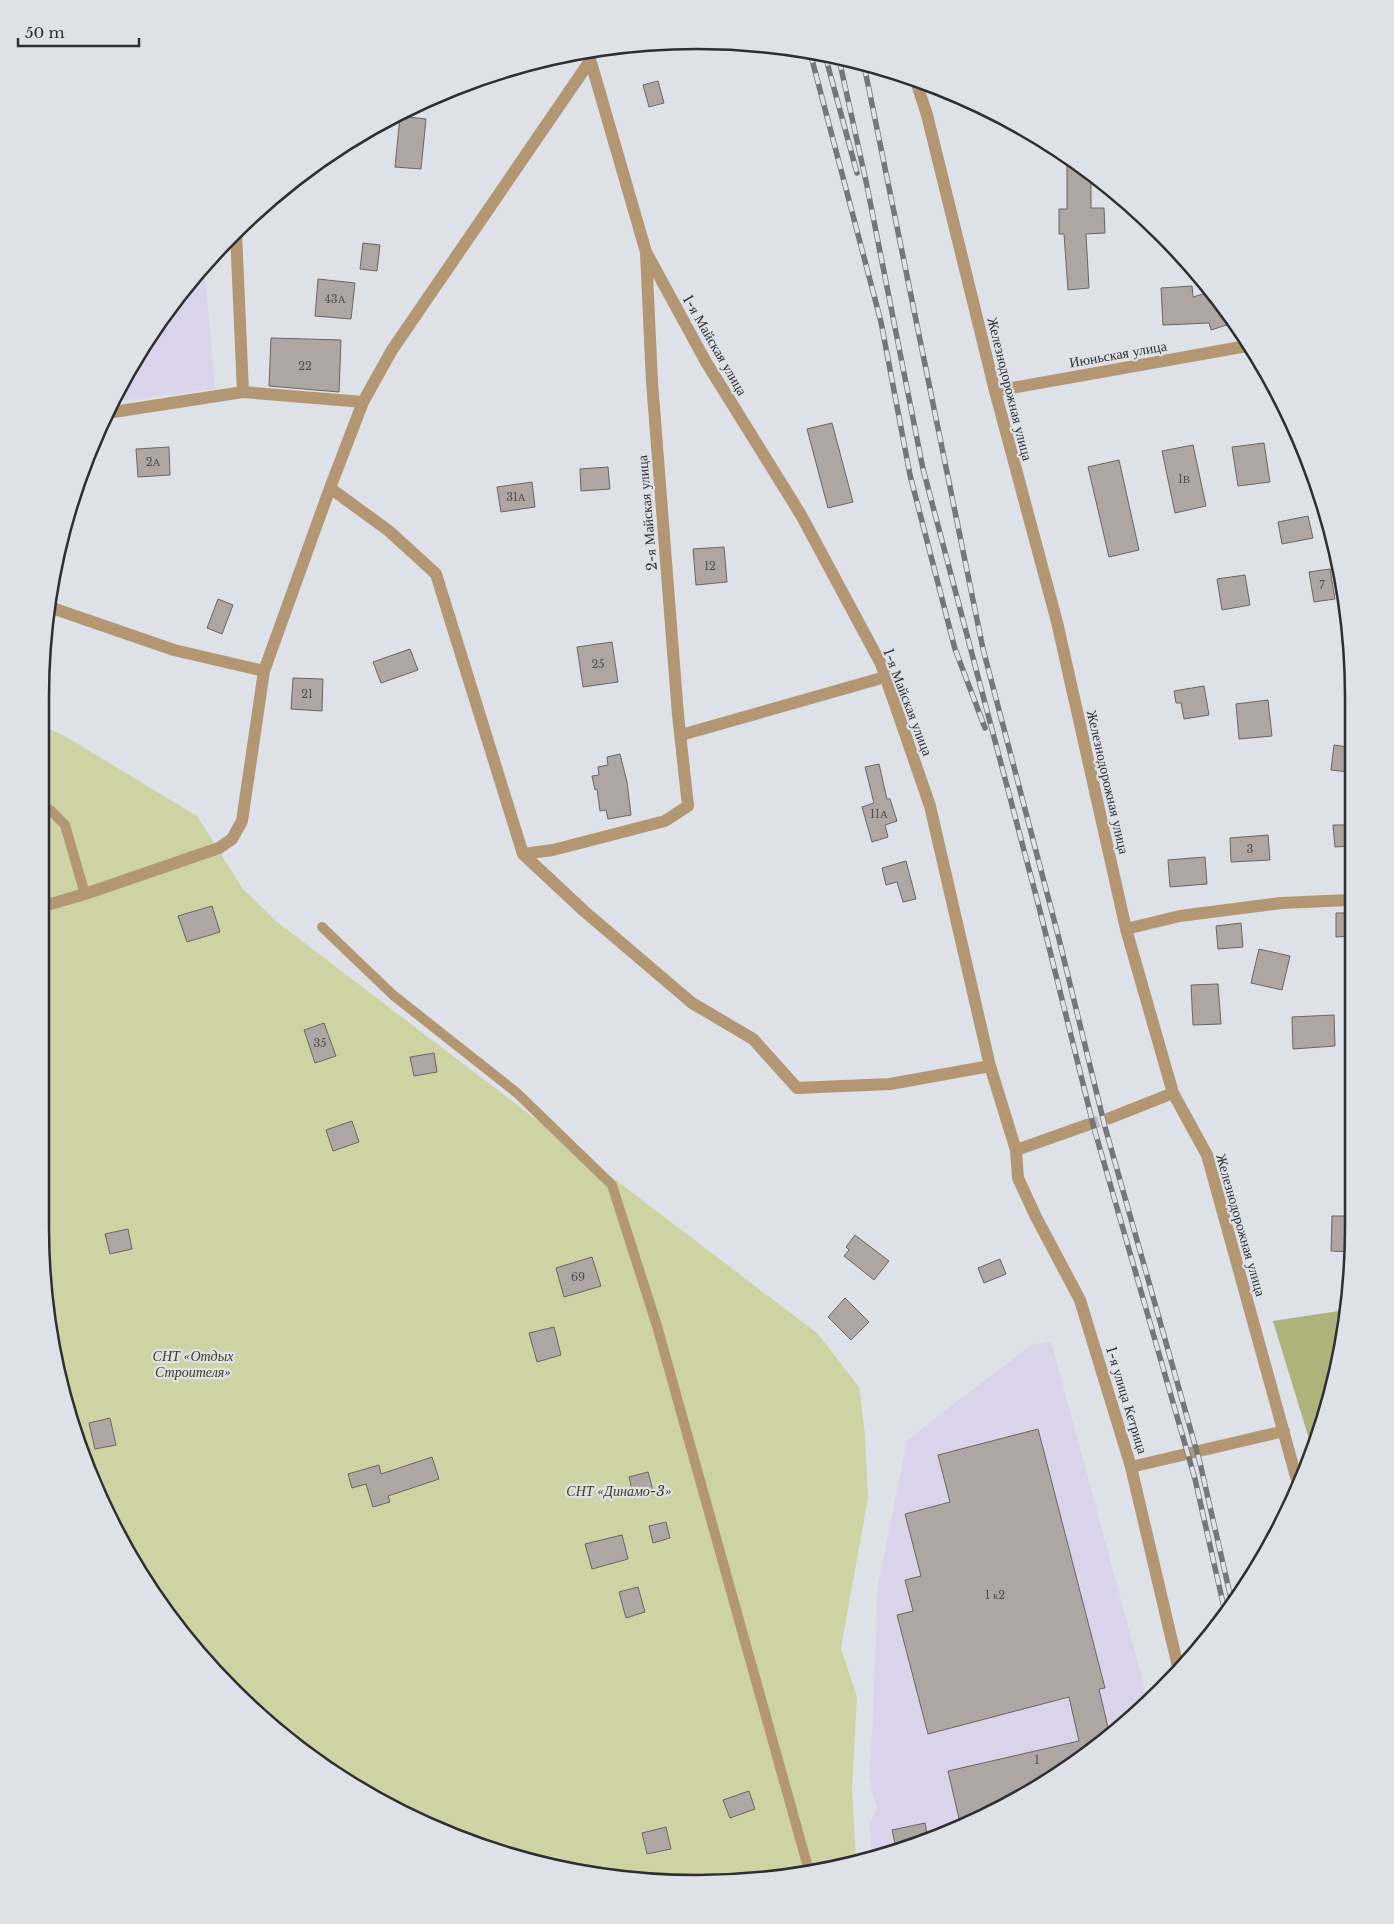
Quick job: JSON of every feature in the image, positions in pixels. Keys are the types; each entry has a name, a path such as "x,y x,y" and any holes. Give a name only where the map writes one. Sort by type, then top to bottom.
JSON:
{"street":[{"path":"49,904 220,848 232,839 242,821 264,671 363,402 392,350 588,58"},
{"name":"2-я Майская улица","path":"522,854 553,850 664,821 688,806 652,382 646,252 589,58"},
{"name":"Железнодорожная улица","path":"918,88 994,391 1057,622 1126,928 1173,1093 1207,1155 1296,1476"},
{"path":"236,242 242,392"},
{"name":"1-я Майская улица","path":"646,252 706,362 800,515 881,664 930,806 990,1066 1016,1150"},
{"name":"Июньская улица","path":"994,391 1242,347"},
{"path":"115,412 242,392 363,402"},
{"path":"330,488 389,531 436,574 522,854 584,911 692,1004 753,1039 797,1088 890,1084 990,1066"},
{"path":"55,609 174,650 264,671"},
{"path":"681,735 885,677"},
{"path":"1126,928 1180,916 1281,903 1345,900"},
{"path":"1110,1118 1173,1093"},
{"path":"1016,1150 1087,1125"},
{"name":"1-я улица Кетрица","path":"1016,1150 1018,1178 1036,1217 1080,1300 1131,1467 1177,1662"},
{"path":"1131,1467 1284,1431"}],"lane":[{"path":"49,810 65,825 85,894"},
{"path":"322,927 393,994 517,1093 612,1185 657,1326 807,1866"}],"shaded area":[{"path":"205,276 215,389 121,401 158,337 183,302"},
{"path":"1051,1341 1146,1693 1092,1741 1057,1766 1021,1788 945,1826 871,1851 870,1822 877,1809 869,1777 873,1721 877,1590 907,1440 1031,1345"}],"green space":[{"name":"СНТ «Динамо-3»","path":"49,729 63,735 197,816 243,889 277,922 818,1334 859,1387 865,1435 868,1498 841,1648 857,1697 852,1789 856,1855 823,1863 782,1870 739,1874 655,1874 612,1870 529,1853 449,1826 410,1808 337,1766 302,1741 270,1714 239,1685 183,1622 158,1587 136,1551 98,1475 71,1395 54,1312 49,1227"},
{"path":"1340,1311 1323,1395 1309,1440 1273,1321"}],"building":[{"path":"658,81 664,103 649,107 643,85"},
{"path":"408,117 426,119 421,169 395,167 399,122"},
{"path":"1067,165 1091,182 1091,208 1104,208 1105,233 1086,234 1089,288 1068,290 1064,234 1059,234 1059,209 1067,209"},
{"path":"363,243 380,245 377,271 360,269"},
{"path":"318,279 355,283 351,319 315,316"},
{"path":"1192,286 1193,297 1204,294 1227,325 1211,330 1209,323 1163,325 1161,288"},
{"path":"271,338 341,340 339,392 269,386"},
{"path":"832,423 853,502 828,508 807,429"},
{"path":"1264,443 1270,482 1238,486 1232,447"},
{"path":"1193,445 1206,506 1175,513 1162,451"},
{"path":"169,447 170,475 138,477 136,449"},
{"path":"1119,460 1139,550 1109,557 1088,467"},
{"path":"608,467 610,489 581,491 580,469"},
{"path":"532,482 535,507 501,512 497,487"},
{"path":"1308,516 1313,538 1282,544 1278,522"},
{"path":"724,547 727,582 696,585 693,549"},
{"path":"1330,569 1335,599 1314,602 1309,572"},
{"path":"1245,575 1250,605 1222,610 1217,579"},
{"path":"218,599 233,605 222,634 207,628"},
{"path":"612,642 618,682 583,687 577,647"},
{"path":"410,649 418,670 381,683 373,662"},
{"path":"293,678 323,679 322,711 291,709"},
{"path":"1204,686 1209,715 1184,719 1181,703 1176,703 1174,691"},
{"path":"1268,700 1272,736 1239,739 1236,704"},
{"path":"1334,745 1345,746 1345,772 1331,770"},
{"path":"620,754 627,782 631,815 608,819 606,810 600,811 597,789 595,790 592,776 599,775 598,767 608,765 607,757"},
{"path":"879,764 887,799 890,799 897,821 885,825 888,837 872,842 862,807 874,803 865,767"},
{"path":"1333,825 1345,825 1345,846 1335,847"},
{"path":"1268,835 1270,860 1231,862 1230,838"},
{"path":"1205,857 1207,884 1170,887 1168,860"},
{"path":"906,861 916,899 903,902 897,882 886,885 882,868"},
{"path":"212,906 220,932 187,942 178,916"},
{"path":"1336,913 1345,913 1345,936 1336,937"},
{"path":"1241,923 1243,947 1218,949 1216,926"},
{"path":"1259,949 1290,956 1282,990 1251,983"},
{"path":"1218,984 1221,1024 1193,1025 1191,985"},
{"path":"1334,1015 1335,1046 1293,1049 1292,1017"},
{"path":"324,1023 336,1056 315,1063 304,1030"},
{"path":"434,1053 437,1072 414,1076 410,1057"},
{"path":"352,1121 359,1142 333,1151 326,1130"},
{"path":"1332,1216 1345,1216 1344,1252 1331,1251"},
{"path":"128,1229 132,1249 110,1254 105,1234"},
{"path":"855,1235 889,1261 874,1280 844,1256 849,1250 846,1247"},
{"path":"592,1257 601,1286 564,1297 556,1268"},
{"path":"1000,1259 1006,1274 984,1283 978,1268"},
{"path":"845,1298 869,1322 851,1340 828,1317"},
{"path":"554,1327 561,1355 537,1362 529,1333"},
{"path":"110,1418 116,1445 95,1449 89,1423"},
{"path":"1038,1429 1105,1688 1099,1689 1108,1727 1057,1766 1021,1788 959,1819 948,1771 1079,1741 1069,1697 928,1734 897,1615 913,1611 905,1580 921,1576 905,1514 950,1502 938,1455"},
{"path":"432,1457 439,1479 388,1496 390,1502 373,1507 366,1484 352,1488 348,1474 379,1465 381,1474"},
{"path":"648,1472 654,1494 634,1498 629,1477"},
{"path":"666,1522 670,1538 653,1543 649,1526"},
{"path":"622,1535 628,1559 592,1569 585,1544"},
{"path":"638,1587 645,1612 626,1618 619,1592"},
{"path":"749,1791 755,1809 730,1818 723,1800"},
{"path":"925,1823 927,1833 895,1844 892,1830"},
{"path":"666,1827 671,1849 647,1854 642,1833"}],"tunnel":[{"path":"1087,1125 1110,1118"}],"railway":[{"path":"812,59 881,322 910,475 955,649 985,728"},
{"path":"827,62 857,173"},
{"path":"840,65 867,186 923,469 1039,907 1094,1128 1195,1479 1223,1605"},
{"path":"865,71 983,649 1058,935 1105,1127 1200,1463 1230,1595"}],"park label":[{"name":"СНТ «Отдых Строителя»","path":"193,1364"}]}
